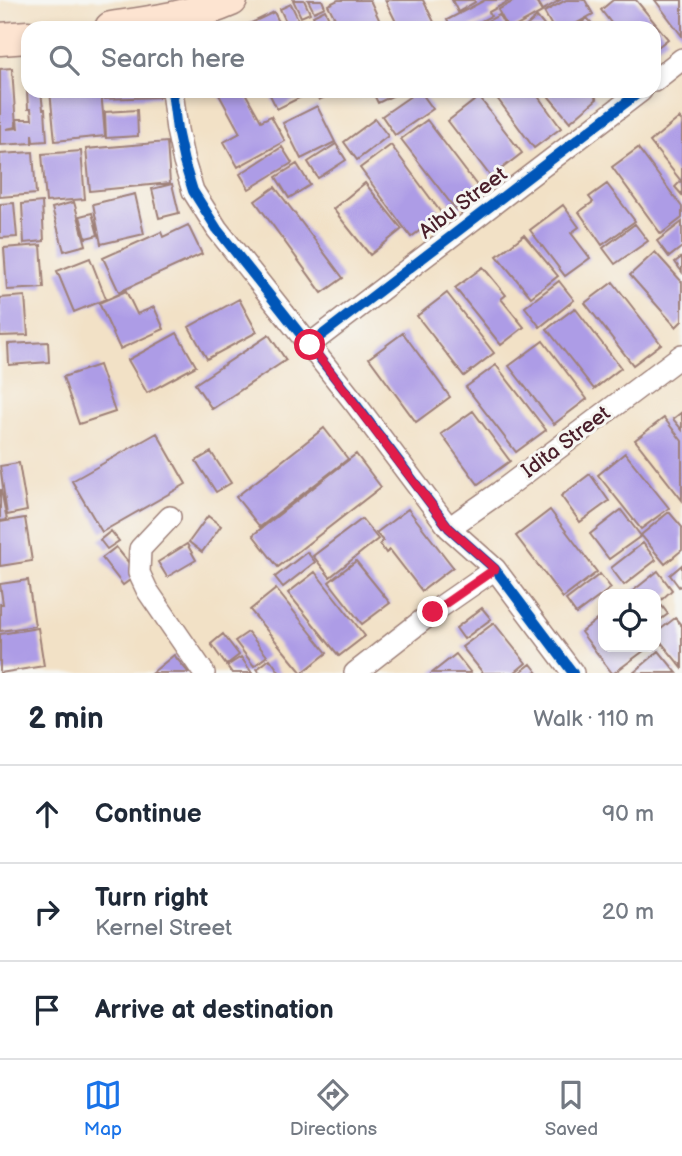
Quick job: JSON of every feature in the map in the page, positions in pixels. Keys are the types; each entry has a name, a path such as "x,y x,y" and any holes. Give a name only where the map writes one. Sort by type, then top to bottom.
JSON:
{"main road":[{"path":"173,21 231,0"},
{"path":"0,38 21,37"}],"street":[{"path":"661,76 682,60"},
{"path":"173,98 177,130 193,191 217,229 310,345 449,528 495,569 573,673"},
{"name":"Aibu Street","path":"310,345 632,98"},
{"name":"Idita Street","path":"449,528 682,355"},
{"path":"170,517 140,549 139,573 147,590 204,673"},
{"path":"355,673 433,612 495,569"}],"building":[{"path":"293,0 304,0 310,13 301,17"},
{"path":"308,0 322,0 325,7 314,12"},
{"path":"338,0 370,0 380,21 336,21 328,5"},
{"path":"385,0 423,0 434,21 396,21"},
{"path":"452,0 474,0 475,2 458,12"},
{"path":"485,0 511,0 489,12 491,16 481,21 447,20"},
{"path":"516,0 535,0 542,12 526,21 504,21 498,10"},
{"path":"537,0 560,0 543,10"},
{"path":"566,0 585,0 593,14 580,21 549,21 544,12"},
{"path":"613,0 636,0 653,21 610,21 601,10"},
{"path":"655,0 682,0 682,36"},
{"path":"291,4 299,21 286,21 280,9"},
{"path":"325,10 330,21 316,21 313,16"},
{"path":"274,12 278,21 255,21"},
{"path":"499,15 502,21 487,21"},
{"path":"661,30 668,39 661,44"},
{"path":"12,68 16,127 6,129 18,128 17,119 32,119 27,98 42,98 47,141 33,142 32,134 32,143 0,145 0,69"},
{"path":"51,98 102,98 105,136 55,141"},
{"path":"221,98 248,98 261,121 271,116 285,141 238,167 224,142 240,133"},
{"path":"272,98 299,98 277,109"},
{"path":"376,98 388,98 378,103"},
{"path":"408,98 425,98 433,109 395,135 382,116"},
{"path":"480,98 522,153 491,177 448,121"},
{"path":"497,98 539,98 561,128 534,148"},
{"path":"550,98 596,98 597,99 570,122"},
{"path":"317,106 335,142 301,159 283,123"},
{"path":"137,110 138,136 106,138 105,112"},
{"path":"679,118 682,121 682,195 675,187 681,181 650,142"},
{"path":"375,119 388,136 357,160 344,142"},
{"path":"427,120 481,191 456,210 401,139"},
{"path":"167,142 170,183 90,191 86,149"},
{"path":"336,144 346,160 318,178 308,162"},
{"path":"391,145 442,214 411,237 360,168"},
{"path":"282,147 292,163 249,189 240,174"},
{"path":"638,148 682,207 682,218 661,234 612,167"},
{"path":"81,151 85,199 46,202 42,154"},
{"path":"33,152 36,194 0,197 0,154"},
{"path":"297,164 310,185 289,198 276,177"},
{"path":"365,183 402,229 370,255 333,209"},
{"path":"172,184 179,213 159,218 152,189"},
{"path":"607,184 635,221 602,245 579,212 593,202 589,197"},
{"path":"275,187 343,278 322,293 255,201"},
{"path":"135,194 144,234 101,244 93,204"},
{"path":"42,202 44,241 24,243 22,204"},
{"path":"74,202 86,245 64,251 52,208"},
{"path":"14,203 17,237 0,238 0,204"},
{"path":"563,205 579,227 571,233 590,258 565,276 530,230"},
{"path":"92,213 98,235 86,238 80,216"},
{"path":"682,222 682,247 669,257 657,241"},
{"path":"635,224 648,241 615,264 603,248"},
{"path":"188,225 202,254 119,292 103,258 161,232 163,237"},
{"path":"524,235 558,276 531,297 497,256"},
{"path":"41,245 44,288 7,290 4,248"},
{"path":"655,252 682,282 682,321 676,327 630,275"},
{"path":"682,257 682,272 675,262"},
{"path":"90,258 106,299 74,312 57,271"},
{"path":"483,267 506,295 501,299 524,327 501,345 455,288"},
{"path":"559,281 574,300 540,327 525,307"},
{"path":"613,282 661,344 633,365 585,303"},
{"path":"126,291 137,314 154,307 164,329 120,349 99,303"},
{"path":"447,293 494,353 464,376 417,316"},
{"path":"25,296 28,335 0,336 0,298"},
{"path":"239,299 257,332 207,359 189,327"},
{"path":"575,308 621,368 594,389 547,329"},
{"path":"177,333 196,366 147,393 128,360"},
{"path":"403,333 450,397 416,422 369,358"},
{"path":"269,335 286,360 212,409 195,384"},
{"path":"543,341 587,399 554,424 509,366"},
{"path":"48,342 49,362 9,365 8,344"},
{"path":"99,365 115,412 79,424 63,377"},
{"path":"496,365 546,430 516,452 466,387"},
{"path":"473,411 510,461 478,484 441,434"},
{"path":"682,412 682,430 673,419"},
{"path":"664,418 682,441 682,500 635,440"},
{"path":"324,428 348,459 260,527 236,497"},
{"path":"157,433 186,484 102,532 72,481"},
{"path":"211,452 231,483 216,492 196,461"},
{"path":"625,453 669,508 641,529 598,475"},
{"path":"356,454 381,487 278,567 253,535"},
{"path":"19,463 27,511 7,515 0,466"},
{"path":"590,474 609,501 580,522 561,496"},
{"path":"0,490 7,520 0,521"},
{"path":"408,509 453,567 422,591 390,550 386,553 380,544 383,541 376,533"},
{"path":"550,510 597,572 563,598 516,536"},
{"path":"621,510 641,536 609,559 590,534"},
{"path":"669,512 682,527 682,550 665,564 641,535"},
{"path":"208,516 221,526 202,552 189,542"},
{"path":"25,518 32,561 0,566 0,522"},
{"path":"362,519 378,539 330,577 313,556"},
{"path":"111,531 119,541 107,549 100,540"},
{"path":"643,543 656,560 624,585 611,568"},
{"path":"187,544 196,560 167,577 158,562"},
{"path":"116,547 138,574 123,585 102,558"},
{"path":"307,552 315,562 283,587 275,577"},
{"path":"356,561 390,603 362,624 329,582"},
{"path":"682,565 682,585 679,587 670,575"},
{"path":"658,571 672,590 661,600 661,589 635,589"},
{"path":"315,572 365,636 339,656 288,593"},
{"path":"600,574 611,588 598,589 598,598 576,614 566,600"},
{"path":"28,580 35,626 0,631 0,604 3,604 0,584"},
{"path":"276,589 327,653 302,673 250,610"},
{"path":"661,607 668,614 661,619"},
{"path":"482,608 491,619 464,639 456,628"},
{"path":"675,618 682,626 682,668 661,642 661,629"},
{"path":"598,619 598,652 642,652 612,673 581,632"},
{"path":"494,623 526,663 514,673 483,673 462,647"},
{"path":"38,628 44,666 0,673 0,634"},
{"path":"248,632 267,656 254,666 235,641"},
{"path":"223,634 239,655 226,665 211,644"},
{"path":"660,652 677,673 633,673"},
{"path":"456,654 471,673 432,673"},
{"path":"174,655 189,673 152,673"},
{"path":"241,657 252,673 232,673 227,666"},
{"path":"270,659 280,673 260,673 257,669"},
{"path":"531,664 538,673 519,673"}],"cycle path":[{"path":"173,98 177,130 193,191 217,229 355,403 449,528 495,569 573,673"},
{"path":"309,345 632,98"}],"route":[{"path":"310,345 449,528 495,569 433,612"}]}
